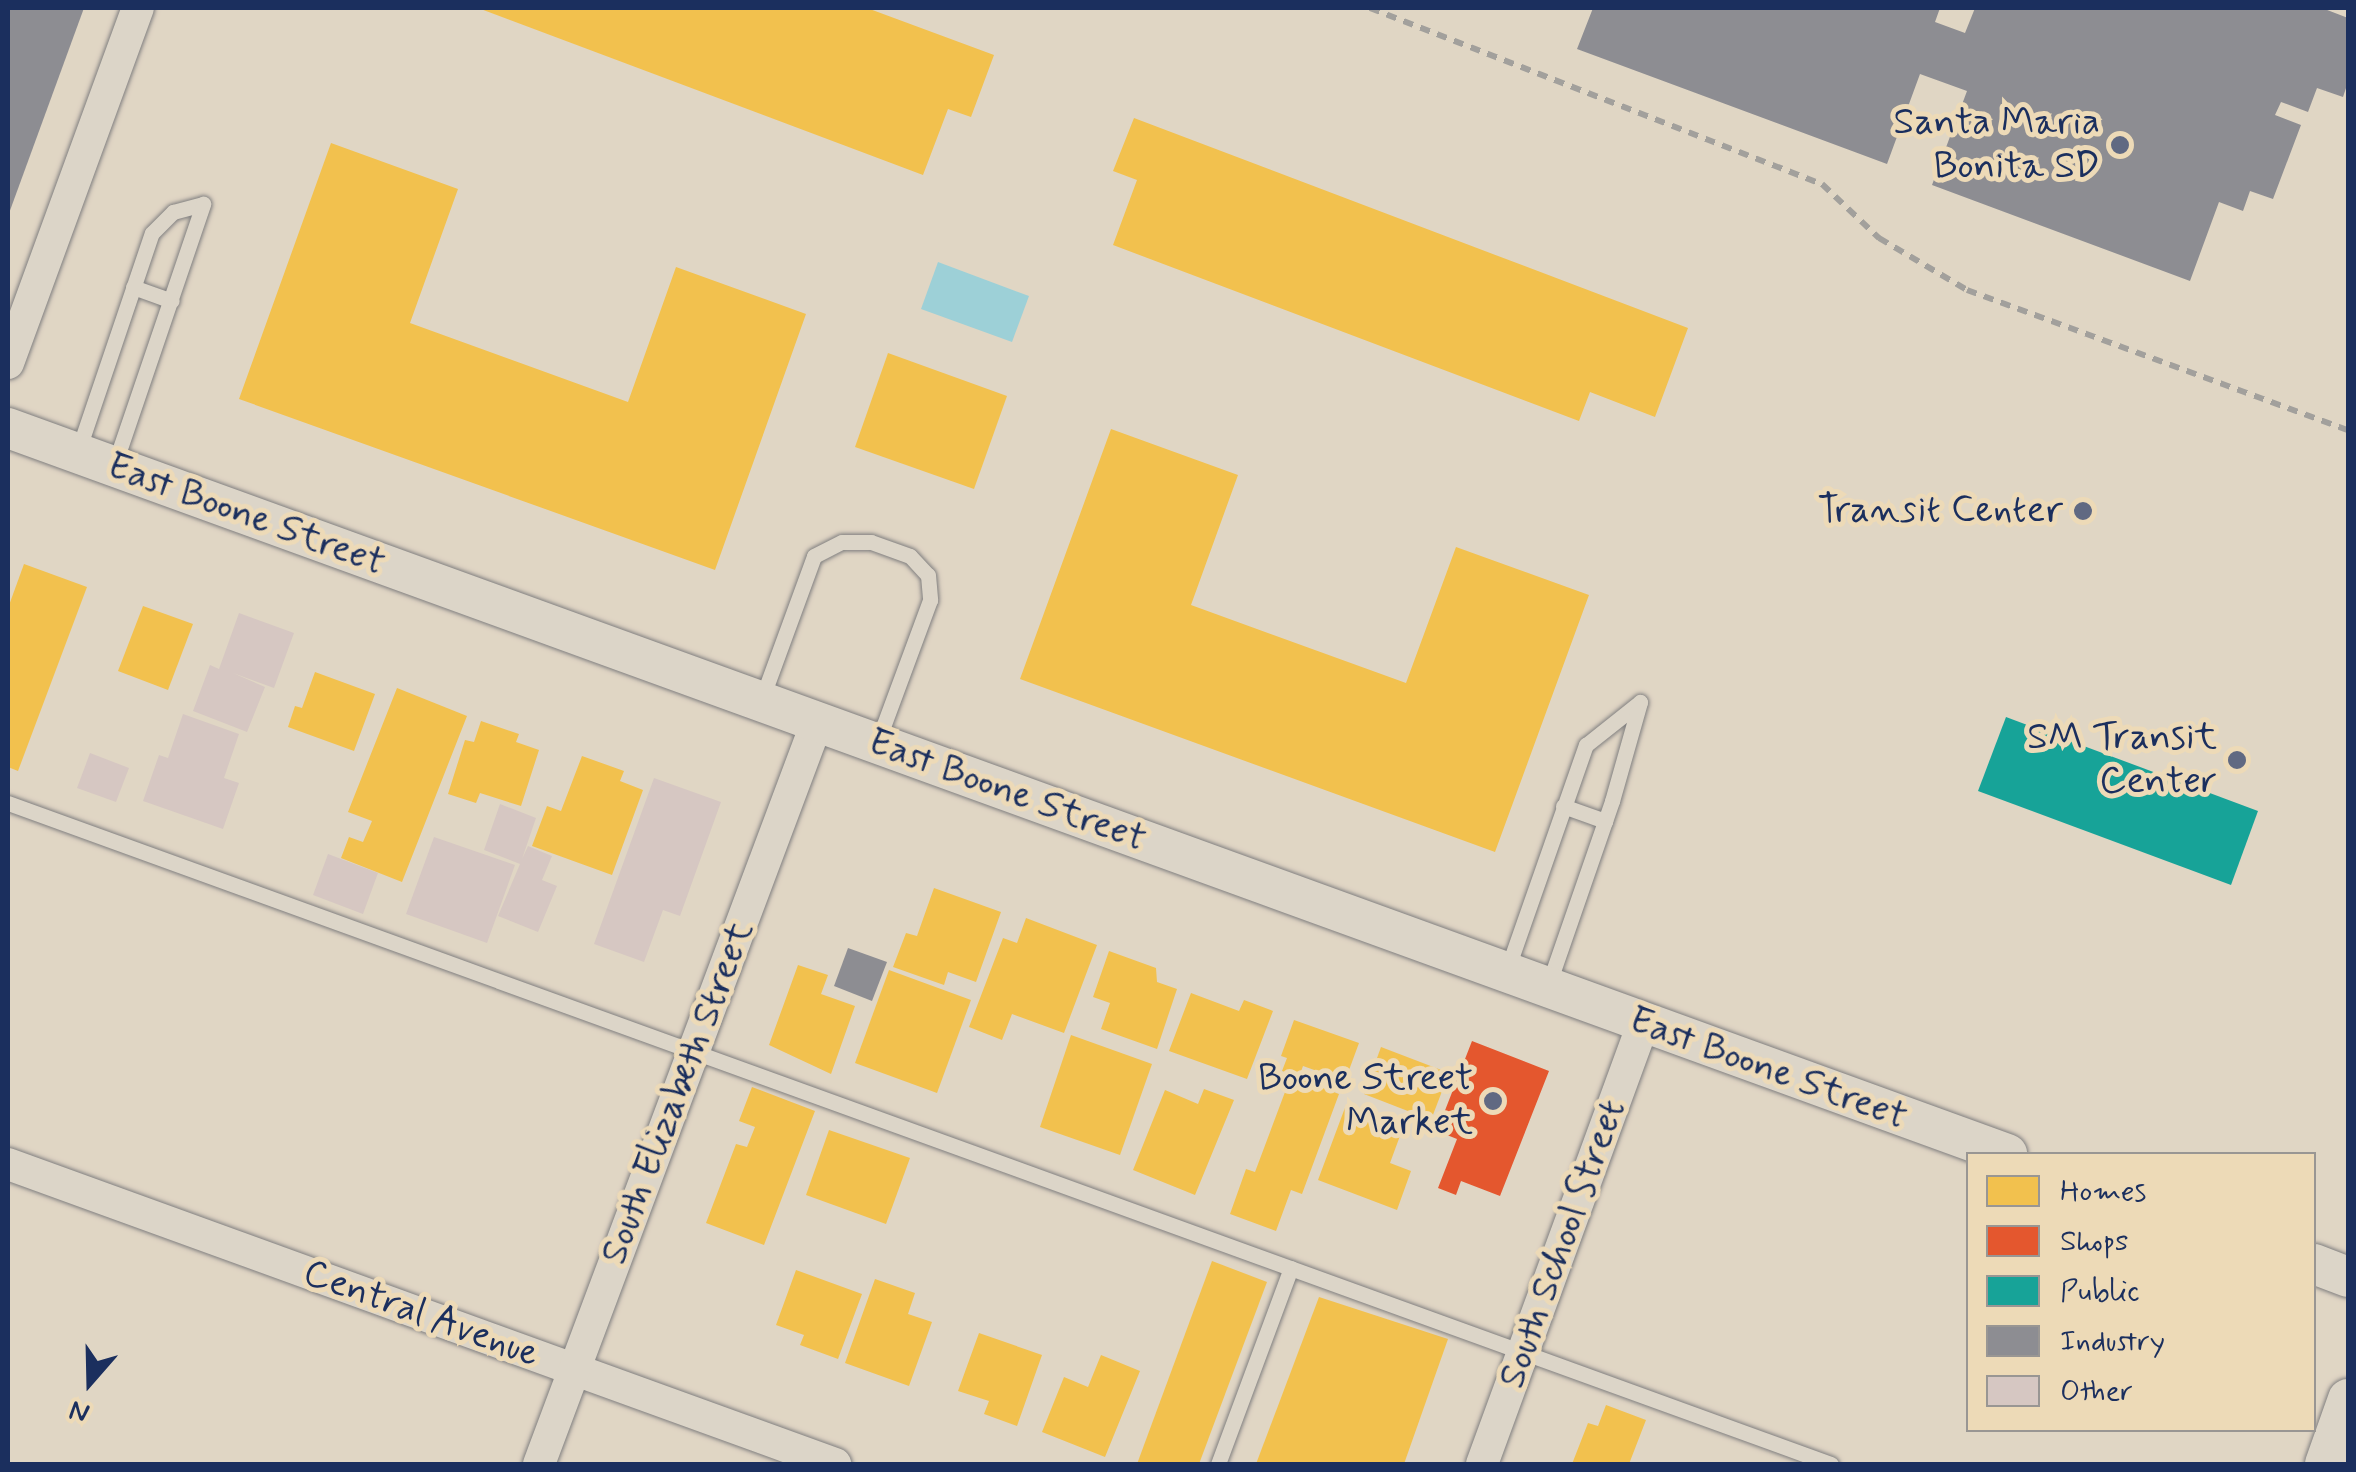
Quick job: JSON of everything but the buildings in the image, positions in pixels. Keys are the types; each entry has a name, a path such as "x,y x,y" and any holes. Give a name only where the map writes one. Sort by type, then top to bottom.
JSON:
{"street":[{"path":"8,363 138,8"},
{"name":"East Boone Street","path":"8,428 2001,1152"},
{"name":"South Elizabeth Street","path":"540,1464 817,722"},
{"name":"South School Street","path":"1482,1464 1644,1024"},
{"name":"Central Avenue","path":"8,1164 835,1464"},
{"path":"2316,1265 2348,1277"},
{"path":"2326,1464 2348,1399"}],"lane":[{"path":"203,204 172,301 95,460 133,287 152,233 173,212 203,204"},
{"path":"133,287 172,301"},
{"path":"761,701 814,556 842,542 871,542 897,551 910,556 928,575 930,600 877,744"},
{"path":"1506,974 1586,745 1640,702 1605,821 1547,988"},
{"path":"8,803 1832,1464"},
{"path":"1564,806 1605,821"},
{"path":"1218,1464 1290,1268"}],"path":[{"path":"1370,8 1822,184 1880,238 1967,290 2348,430"}],"water":[{"path":"938,262 1029,296 1012,342 921,309"}],"place":[{"name":"Santa Maria Bonita SD","path":"2120,145"},
{"name":"Transit Center","path":"2083,511"},
{"name":"SM Transit Center","path":"2237,760"},
{"name":"Boone Street Market","path":"1493,1101"}]}
